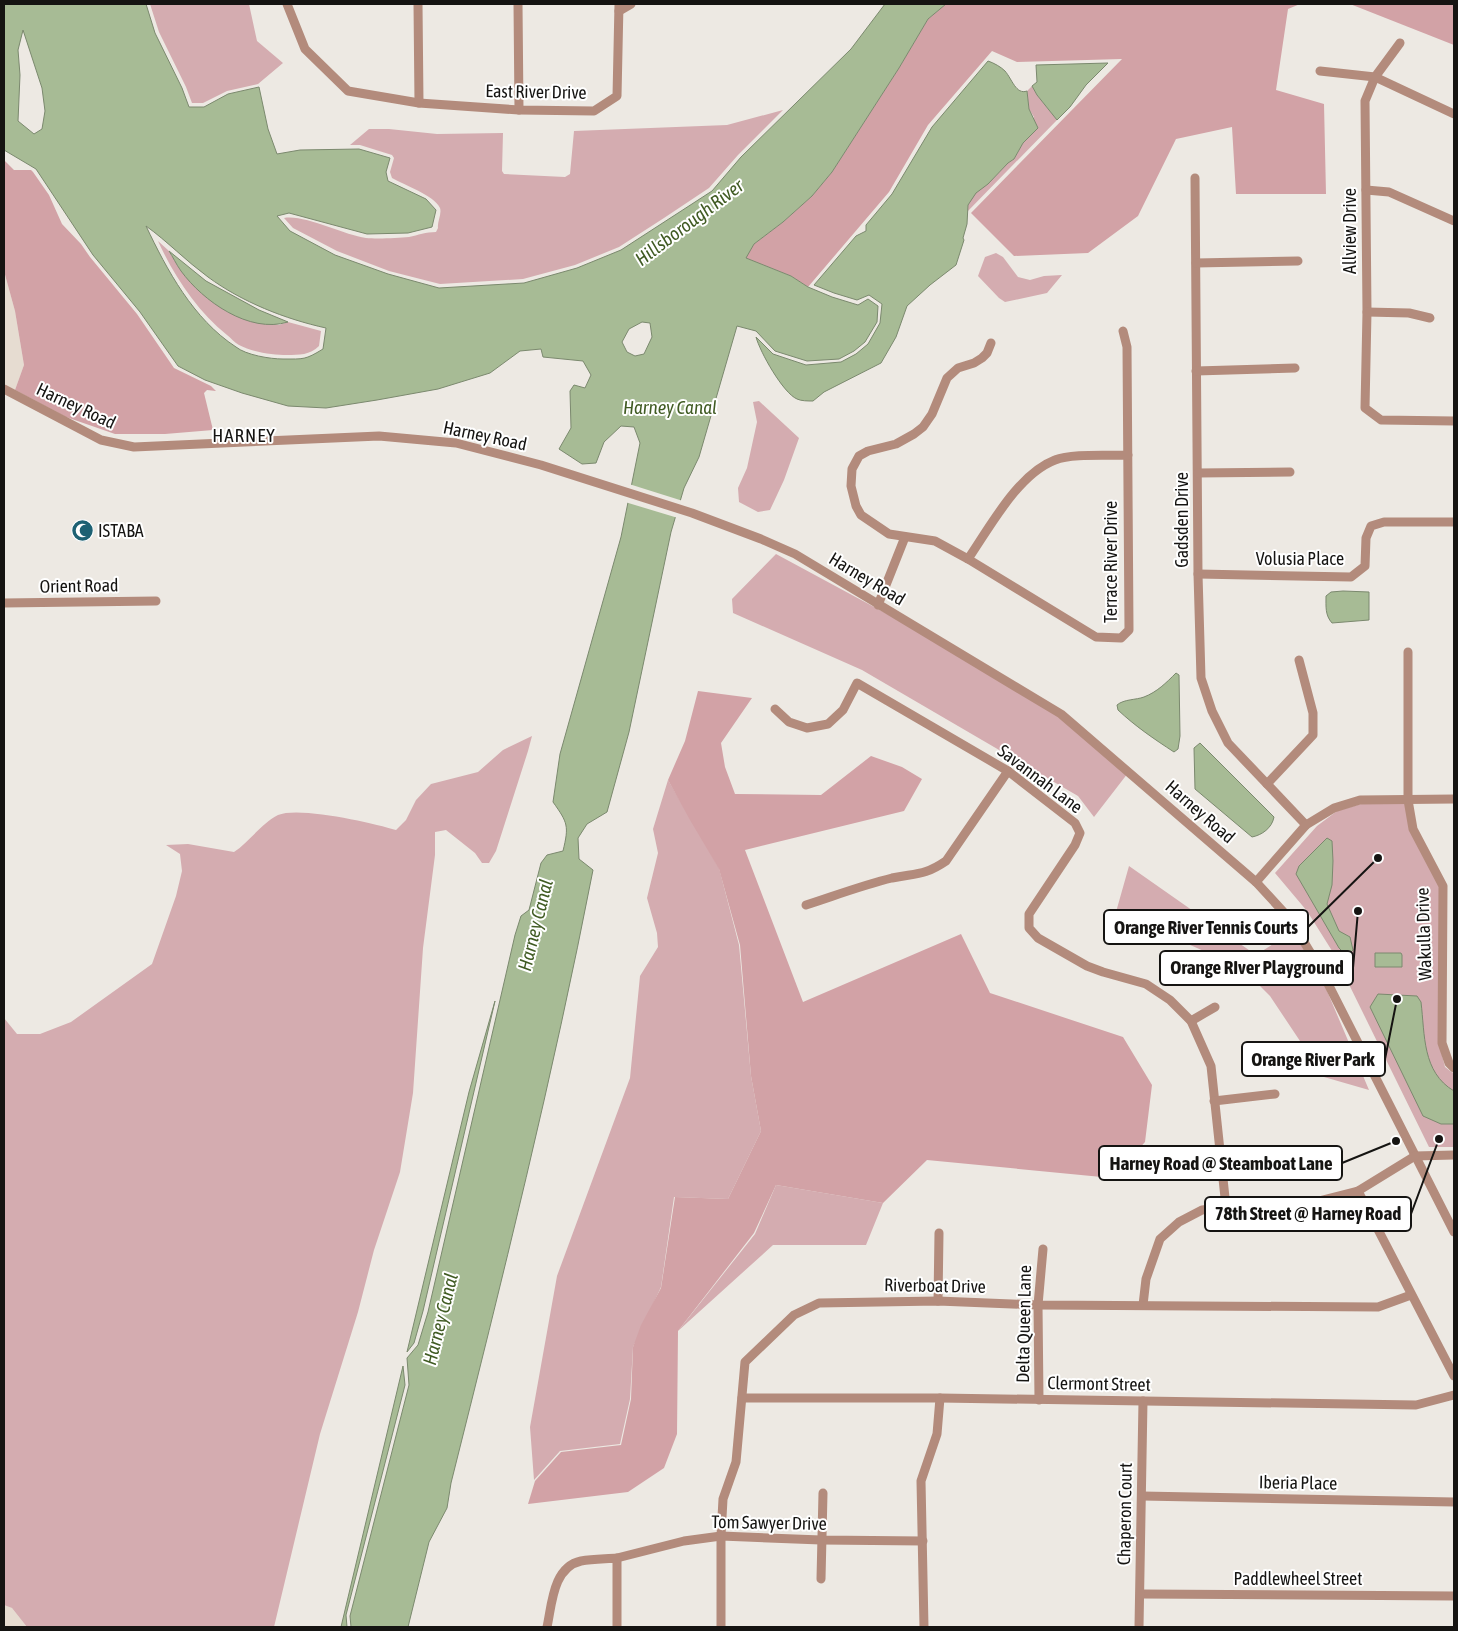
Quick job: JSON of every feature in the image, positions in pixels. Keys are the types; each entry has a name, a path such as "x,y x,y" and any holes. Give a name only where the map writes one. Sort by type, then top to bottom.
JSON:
{"street":[{"name":"East River Drive","path":"287,4 305,49 348,91 419,103 518,110 594,111 617,96 619,7"},
{"path":"418,4 419,103"},
{"path":"518,4 518,110"},
{"path":"619,7 631,4"},
{"name":"Allview Drive","path":"1400,43 1375,77 1365,101 1367,312 1365,408 1381,420 1454,421"},
{"path":"1320,71 1375,77 1454,114"},
{"name":"Gadsden Drive","path":"1195,178 1200,678 1212,711 1228,743 1306,826"},
{"path":"1366,190 1389,192 1454,221"},
{"path":"1196,263 1298,262"},
{"path":"1367,312 1409,313 1430,318"},
{"name":"Terrace River Drive","path":"991,343 987,353 982,358 974,364 958,368 947,378 932,414 923,427 896,444 868,451 859,456 852,470 851,486 856,506 861,515 888,534 935,541 1096,637 1120,638 1129,630 1127,347 1123,331"},
{"path":"1196,371 1295,368"},
{"name":"Harney Road","path":"4,389 101,440 134,447 378,436 456,443 541,465 692,513 795,554 1061,714 1256,882 1290,919 1307,944 1454,1232"},
{"path":"968,559 1018,488 1034,471 1056,459 1128,455"},
{"path":"1198,473 1290,472"},
{"name":"Volusia Place","path":"1198,574 1351,577 1365,566 1366,538 1371,526 1384,522 1454,522"},
{"path":"878,605 905,537"},
{"name":"Orient Road","path":"4,603 156,601"},
{"name":"Wakulla Drive","path":"1408,652 1408,800 1413,829 1443,886 1442,1043 1449,1063 1454,1068"},
{"path":"1267,784 1313,735 1313,713 1299,660"},
{"name":"Savannah Lane","path":"775,709 789,722 807,728 828,724 843,710 857,683 1008,771 1075,824 1080,833 1075,845 1028,914 1029,928 1038,938 1087,966 1146,984 1170,1000 1191,1021 1211,1066 1226,1207"},
{"path":"806,905 892,878 923,873 940,865 946,861 1008,771"},
{"path":"1256,882 1306,826 1334,808 1360,800 1454,799"},
{"path":"1191,1021 1215,1007"},
{"path":"1214,1101 1275,1094"},
{"path":"1143,1305 1146,1279 1160,1239 1179,1222 1202,1210 1226,1207 1303,1205 1358,1191 1416,1156 1454,1155"},
{"path":"1358,1191 1454,1376"},
{"path":"938,1301 939,1233"},
{"name":"Delta Queen Lane","path":"1039,1400 1038,1305 1043,1249"},
{"name":"Riverboat Drive","path":"721,1627 723,1499 736,1462 745,1362 794,1315 819,1302 938,1301 1038,1305 1378,1307 1411,1295"},
{"name":"Clermont Street","path":"742,1398 940,1398 1416,1405 1454,1395"},
{"path":"924,1627 921,1481 937,1434 940,1398"},
{"name":"Chaperon Court","path":"1140,1627 1143,1401"},
{"path":"821,1578 823,1492"},
{"name":"Iberia Place","path":"1142,1496 1454,1502"},
{"name":"Tom Sawyer Drive","path":"547,1627 558,1579 569,1566 580,1561 617,1558 684,1541 721,1536 821,1540 923,1541"},
{"path":"617,1558 617,1627"},
{"name":"Paddlewheel Street","path":"1141,1594 1454,1596"}],"shaded area":[{"path":"150,4 249,4 257,41 283,63 258,84 227,91 203,103 192,103 159,32"},
{"path":"946,4 1300,4 1288,9 1276,90 1324,104 1326,194 1236,194 1232,127 1176,139 1138,216 1088,253 1014,256 971,213 1122,59 1017,62 992,51 928,125 889,192 808,287 791,276 745,258 754,244 783,222 812,196 832,172 928,19"},
{"path":"1350,4 1454,4 1454,45"},
{"path":"1032,86 1057,120 967,212 968,205 976,192 988,184 1014,159 1023,143 1034,117 1029,109 1027,91"},
{"path":"783,110 738,155 709,188 664,218 619,247 575,265 523,279 440,284 389,271 337,251 293,228 284,218 302,219 366,238 409,237 436,232 440,208 432,199 392,178 390,172 394,158 392,155 360,145 350,145 369,129 437,134 503,133 502,171 504,174 565,177 570,174 574,131 727,125"},
{"path":"4,160 14,170 31,170 33,172 49,195 62,224 81,244 137,314 174,368 211,386 216,391 207,390 204,393 213,430 165,434 115,434 66,417 15,390 24,365 15,311 4,271"},
{"path":"158,241 169,251 181,271 198,290 227,312 279,325 288,322 321,331 319,346 308,353 287,355 269,354 238,344 216,326 196,304 171,267"},
{"path":"996,253 1003,257 1018,277 1030,280 1044,276 1062,275 1047,293 1005,302 978,276 985,257"},
{"path":"4,271 15,311 24,365 15,390 4,384"},
{"path":"759,401 799,438 784,480 770,510 758,512 739,502 738,488 747,468 757,422 753,402"},
{"path":"776,554 889,615 1044,705 1128,773 1094,817 1078,796 862,670 733,613 732,599"},
{"path":"698,691 752,698 721,743 725,767 735,794 821,795 871,756 902,767 922,779 904,811 745,850 803,1002 961,934 990,993 1123,1037 1152,1085 1145,1142 1112,1178 927,1160 883,1203 776,1185 754,1233 678,1331 677,1434 664,1468 628,1492 528,1504 535,1481 561,1452 621,1445 631,1399 633,1347 641,1325 661,1288 675,1197 728,1199 761,1131 751,1076 740,945 719,869 668,780 685,741"},
{"path":"532,736 496,851 489,863 482,863 475,853 446,830 435,832 435,855 423,948 413,1093 400,1172 374,1250 358,1312 320,1434 274,1627 27,1627 12,1608 4,1605 4,1018 17,1034 40,1034 71,1022 152,964 176,896 182,871 180,854 166,845 188,844 234,852 272,818 288,813 336,816 396,830 406,820 416,800 431,784 478,772 503,750"},
{"path":"668,780 719,868 739,945 751,1076 761,1131 728,1199 674,1197 661,1287 633,1347 630,1399 620,1444 560,1451 534,1480 530,1427 557,1276 630,1078 640,976 658,947 657,933 647,898 658,853 653,829"},
{"path":"1406,802 1440,888 1439,1043 1445,1067 1454,1074 1454,1147 1429,1147 1334,954 1307,911 1275,873 1317,826 1337,811 1361,804"},
{"path":"1129,866 1256,955 1295,930 1319,972 1369,1090 1324,1077 1270,996 1242,968 1116,912"},
{"path":"776,1185 883,1203 866,1245 773,1245 678,1331 755,1234"},
{"path":"4,1605 12,1608 27,1627 4,1627"}],"water":[{"path":"4,4 146,4 155,33 182,88 189,107 204,107 228,94 259,87 268,129 277,154 300,150 359,149 390,158 386,172 388,181 426,199 436,210 432,227 408,233 367,234 289,213 277,216 290,231 335,255 388,274 439,288 524,283 577,268 621,250 712,191 741,157 851,49 885,4 946,4 928,19 832,172 812,196 783,222 754,244 746,258 791,276 808,287 832,297 858,305 868,299 878,306 877,322 865,342 854,351 839,359 807,361 775,351 756,331 737,326 699,457 684,488 671,532 629,732 607,812 587,824 578,838 579,859 593,870 578,947 544,1101 451,1483 447,1508 429,1542 408,1627 351,1627 350,1616 409,1385 407,1358 418,1345 428,1312 515,935 521,916 529,910 541,863 547,855 563,851 566,825 553,802 560,754 621,537 640,443 634,427 621,426 604,442 596,463 582,464 559,449 571,428 570,391 574,385 585,388 591,375 583,361 543,357 541,349 520,351 490,373 438,389 326,408 288,406 205,380 178,366 140,312 93,255 36,169 4,150","holes":["23,30 42,88 45,111 42,129 34,134 18,121 20,75 18,50","146,226 200,271 249,302 295,320 326,328 323,349 308,357 296,359 265,357 240,350 221,336 194,308 172,276","642,322 650,323 652,337 644,354 635,356 627,352 622,342 629,329"]},
{"path":"988,61 1005,71 1017,89 1023,92 1027,91 1029,109 1038,128 1023,143 1014,159 976,193 968,205 964,240 956,265 907,306 896,337 881,363 824,392 813,401 797,399 779,381 762,352 756,337 773,354 806,365 841,362 856,354 868,344 880,323 882,304 869,295 857,300 814,285 856,236 866,231 866,225 892,194 932,127"},
{"path":"1108,63 1086,85 1070,107 1057,120 1032,86 1037,82 1036,65"},
{"path":"169,251 206,281 259,310 288,322 258,323 228,312 214,303 190,282"},
{"path":"1331,592 1369,592 1369,620 1332,623 1327,614 1326,596"},
{"path":"1176,673 1179,675 1180,736 1178,749 1174,752 1131,721 1118,710 1117,705 1153,693"},
{"path":"1200,743 1274,817 1269,828 1263,833 1252,837 1195,789 1194,748"},
{"path":"1327,838 1332,841 1333,861 1332,885 1327,904 1339,931 1350,937 1353,950 1350,953 1343,952 1339,948 1296,874 1299,866"},
{"path":"1375,953 1401,953 1402,967 1375,967"},
{"path":"1378,994 1417,996 1421,1002 1425,1040 1431,1063 1436,1074 1454,1091 1454,1124 1441,1124 1423,1116 1370,1007"},
{"path":"495,1001 423,1311 414,1343 407,1352 469,1092"},
{"path":"403,1366 405,1385 346,1615 347,1627 341,1627"}],"pier":[{"path":"629,484 683,501 678,518 625,502"}],"place":[{"name":"ISTABA","path":"82,531"},
{"name":"Orange River Tennis Courts","path":"1378,858"},
{"name":"Orange RIver Playground","path":"1358,911"},
{"name":"Orange River Park","path":"1397,999"},
{"name":"78th Street @ Harney Road","path":"1439,1139"},
{"name":"Harney Road @ Steamboat Lane","path":"1396,1141"}],"district":[{"name":"HARNEY","path":"244,435"}],"water label":[{"name":"Hillsborough River","path":"689,222"},
{"name":"Harney Canal","path":"670,407"},
{"name":"Harney Canal","path":"535,925"},
{"name":"Harney Canal","path":"440,1319"}]}
